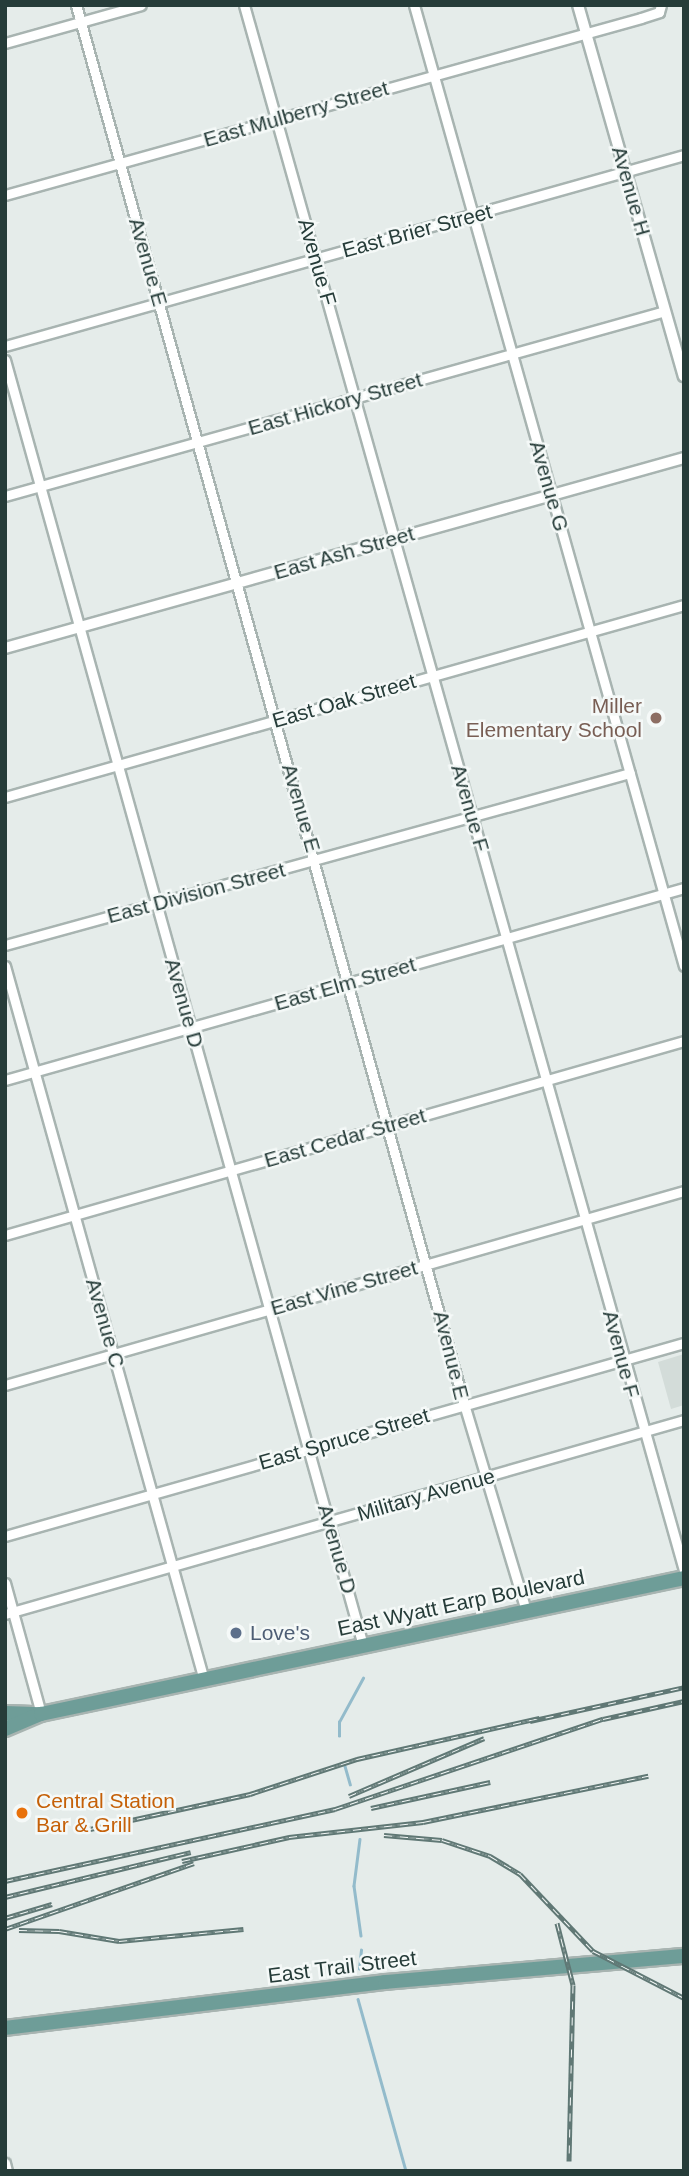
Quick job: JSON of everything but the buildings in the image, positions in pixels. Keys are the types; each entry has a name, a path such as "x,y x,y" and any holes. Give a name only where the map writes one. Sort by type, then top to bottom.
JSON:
{"main road":[{"name":"East Wyatt Earp Boulevard","path":"5,1729 41,1714 684,1578"},
{"name":"East Wyatt Earp Boulevard","path":"5,1713 41,1714"},
{"name":"East Trail Street","path":"5,2028 364,1984 684,1956"}],"street":[{"name":"Avenue E","path":"76,5 428,1264 464,1404 526,1611"},
{"path":"5,43 141,5"},
{"name":"Avenue F","path":"244,5 585,1219 622,1360 684,1570"},
{"name":"Avenue G","path":"414,5 684,966"},
{"name":"Avenue H","path":"578,5 684,376"},
{"name":"East Mulberry Street","path":"5,195 659,12 661,5"},
{"name":"East Brier Street","path":"5,346 684,155"},
{"name":"East Hickory Street","path":"5,496 665,311"},
{"name":"Avenue D","path":"5,360 363,1646"},
{"name":"East Ash Street","path":"5,648 684,458"},
{"name":"East Oak Street","path":"5,797 684,604"},
{"name":"East Division Street","path":"5,945 630,773"},
{"name":"East Elm Street","path":"5,1080 684,888"},
{"name":"Avenue C","path":"5,966 204,1680"},
{"name":"East Cedar Street","path":"5,1235 684,1041"},
{"name":"East Vine Street","path":"5,1385 684,1191"},
{"name":"East Spruce Street","path":"5,1536 684,1342"},
{"name":"Military Avenue","path":"9,1613 684,1420"},
{"path":"5,1583 9,1613 41,1714"},
{"path":"5,2163 7,2171"}],"shaded area":[{"path":"684,1354 684,1405 671,1409 658,1362"}],"waterway":[{"path":"339,1736 339,1722 363,1678"},
{"path":"345,1766 350,1784"},
{"path":"360,1839 354,1886 361,1936"},
{"path":"359,1969 361,1950"},
{"path":"358,1999 406,2171"}],"railway":[{"path":"530,1721 684,1687"},
{"path":"5,1881 335,1809 603,1719 684,1701"},
{"path":"90,1829 250,1794 357,1759 539,1718"},
{"path":"349,1796 484,1738"},
{"path":"182,1861 289,1837 423,1822 648,1776"},
{"path":"371,1808 490,1782"},
{"path":"384,1835 442,1840 490,1856 520,1874 593,1951 684,1998"},
{"path":"5,1897 191,1852"},
{"path":"5,1929 194,1863"},
{"path":"5,1918 52,1904"},
{"path":"557,1923 573,1985 569,2161"},
{"path":"19,1930 59,1931 119,1941 243,1929"}],"place":[{"name":"Miller Elementary School","path":"656,718"},
{"name":"Love's","path":"236,1633"},
{"name":"Central Station Bar & Grill","path":"22,1813"}]}
